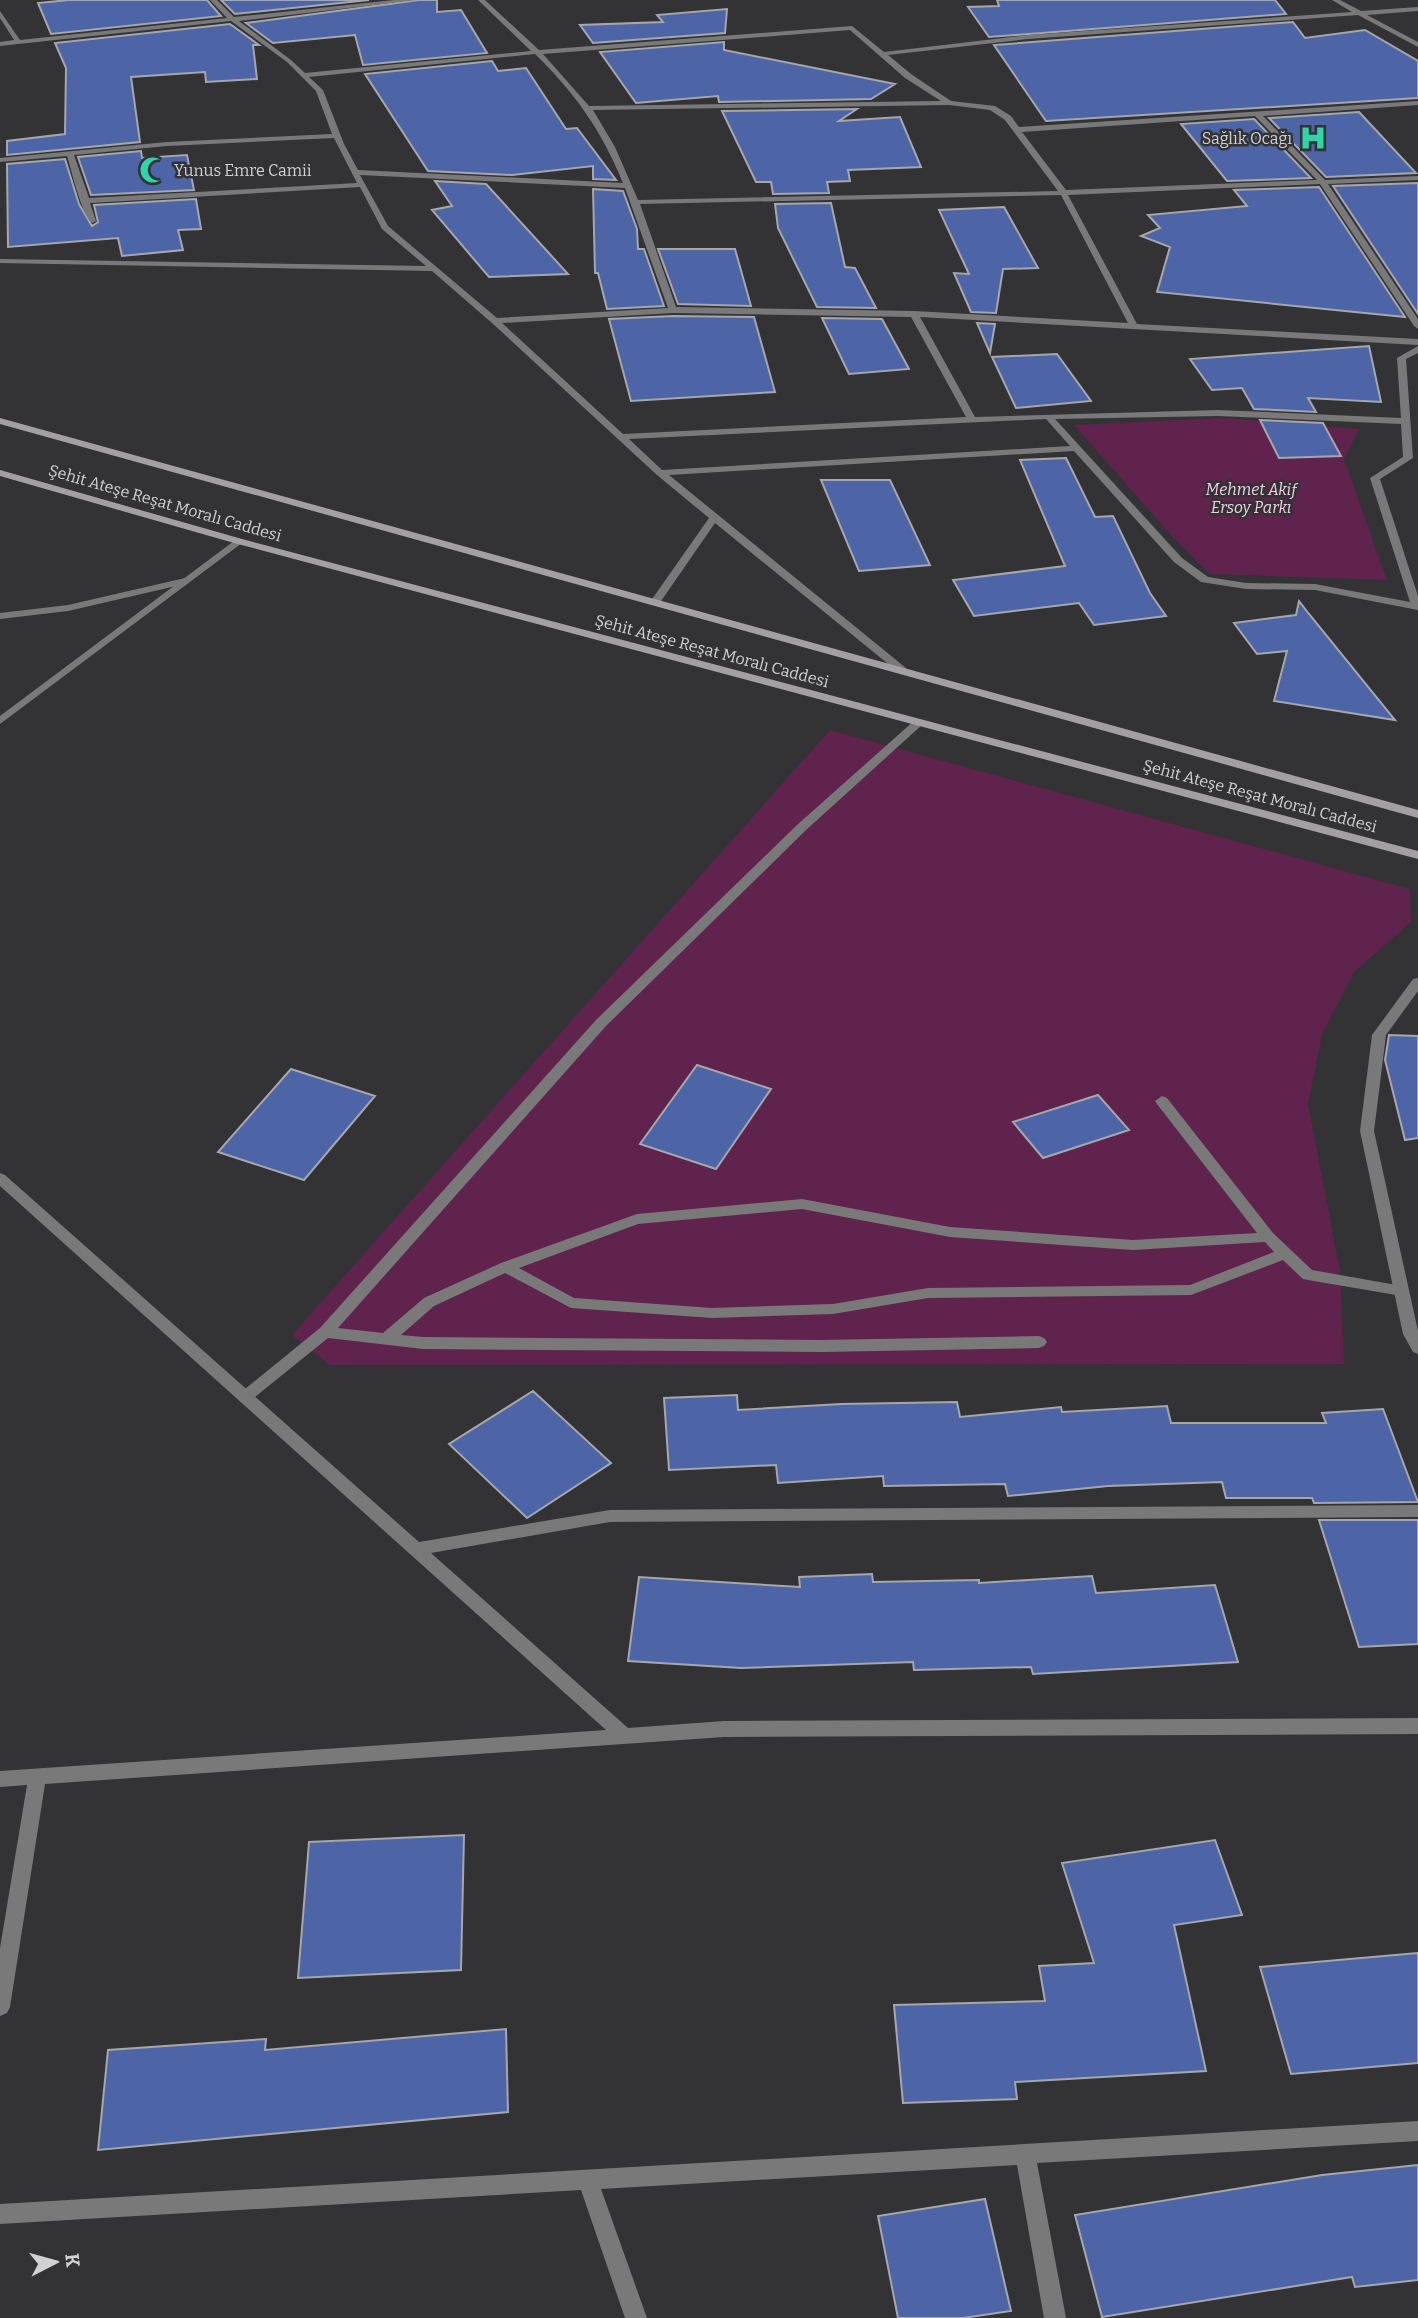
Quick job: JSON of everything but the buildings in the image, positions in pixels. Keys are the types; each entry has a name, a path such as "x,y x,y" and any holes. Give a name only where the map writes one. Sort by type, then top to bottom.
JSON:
{"main road":[{"path":"0,421 1418,814"},
{"name":"Şehit Ateşe Reşat Moralı Caddesi","path":"0,473 238,541 1418,855"}],"street":[{"path":"213,0 232,19 320,90 337,135 385,227 495,321 660,473 902,670"},
{"path":"0,44 412,0"},
{"path":"481,0 538,52 598,124 628,186 673,310"},
{"path":"1335,0 1418,45"},
{"path":"883,54 1028,37 1418,9"},
{"path":"0,13 18,42"},
{"path":"304,75 538,52 852,28 949,103"},
{"path":"585,108 690,105 791,108 949,103 992,108 1008,118 1063,192 1134,327"},
{"path":"1015,130 1418,103"},
{"path":"1256,114 1322,181 1418,326"},
{"path":"0,160 167,144 337,135"},
{"path":"70,154 92,221"},
{"path":"355,172 628,186"},
{"path":"634,202 1063,192 1418,178"},
{"path":"84,201 362,185"},
{"path":"0,261 434,269"},
{"path":"495,321 673,310 914,314 1418,342"},
{"path":"914,314 972,419"},
{"path":"1048,416 1178,559 1205,580 1246,586 1315,587 1417,607 1375,478 1413,458 1405,421 1401,358 1418,348"},
{"path":"621,437 1048,416 1218,413 1405,421"},
{"path":"660,473 1076,448"},
{"path":"655,602 714,517"},
{"path":"0,721 238,541"},
{"path":"0,616 68,608 185,581"},
{"path":"245,1397 325,1332 601,1023 801,828 919,722"},
{"path":"1418,982 1379,1035 1367,1131 1402,1291 1418,1348"},
{"path":"1162,1101 1268,1237 1308,1275 1402,1291"},
{"path":"0,1178 625,1737"},
{"path":"386,1339 429,1302 506,1267 637,1219 802,1204 950,1232 976,1234 1133,1245 1268,1237"},
{"path":"506,1267 571,1303 712,1313 833,1309 928,1293 1191,1290 1285,1253"},
{"path":"325,1332 423,1343 806,1346 1039,1342"},
{"path":"415,1549 610,1516 1418,1511"},
{"path":"0,1779 724,1729 1418,1726"},
{"path":"0,2007 37,1777"},
{"path":"0,2214 1418,2131"},
{"path":"1025,2154 1055,2318"},
{"path":"587,2179 636,2318"}],"green space":[{"name":"Mehmet Akif Ersoy Parkı","path":"1223,418 1359,429 1344,459 1387,580 1210,574 1171,535 1074,425"},
{"path":"830,730 1410,889 1411,922 1354,972 1322,1035 1308,1104 1340,1271 1344,1364 330,1365 292,1335"}],"place":[{"name":"Sağlık Ocağı","path":"1313,138"},
{"name":"Yunus Emre Camii","path":"153,170"}]}
